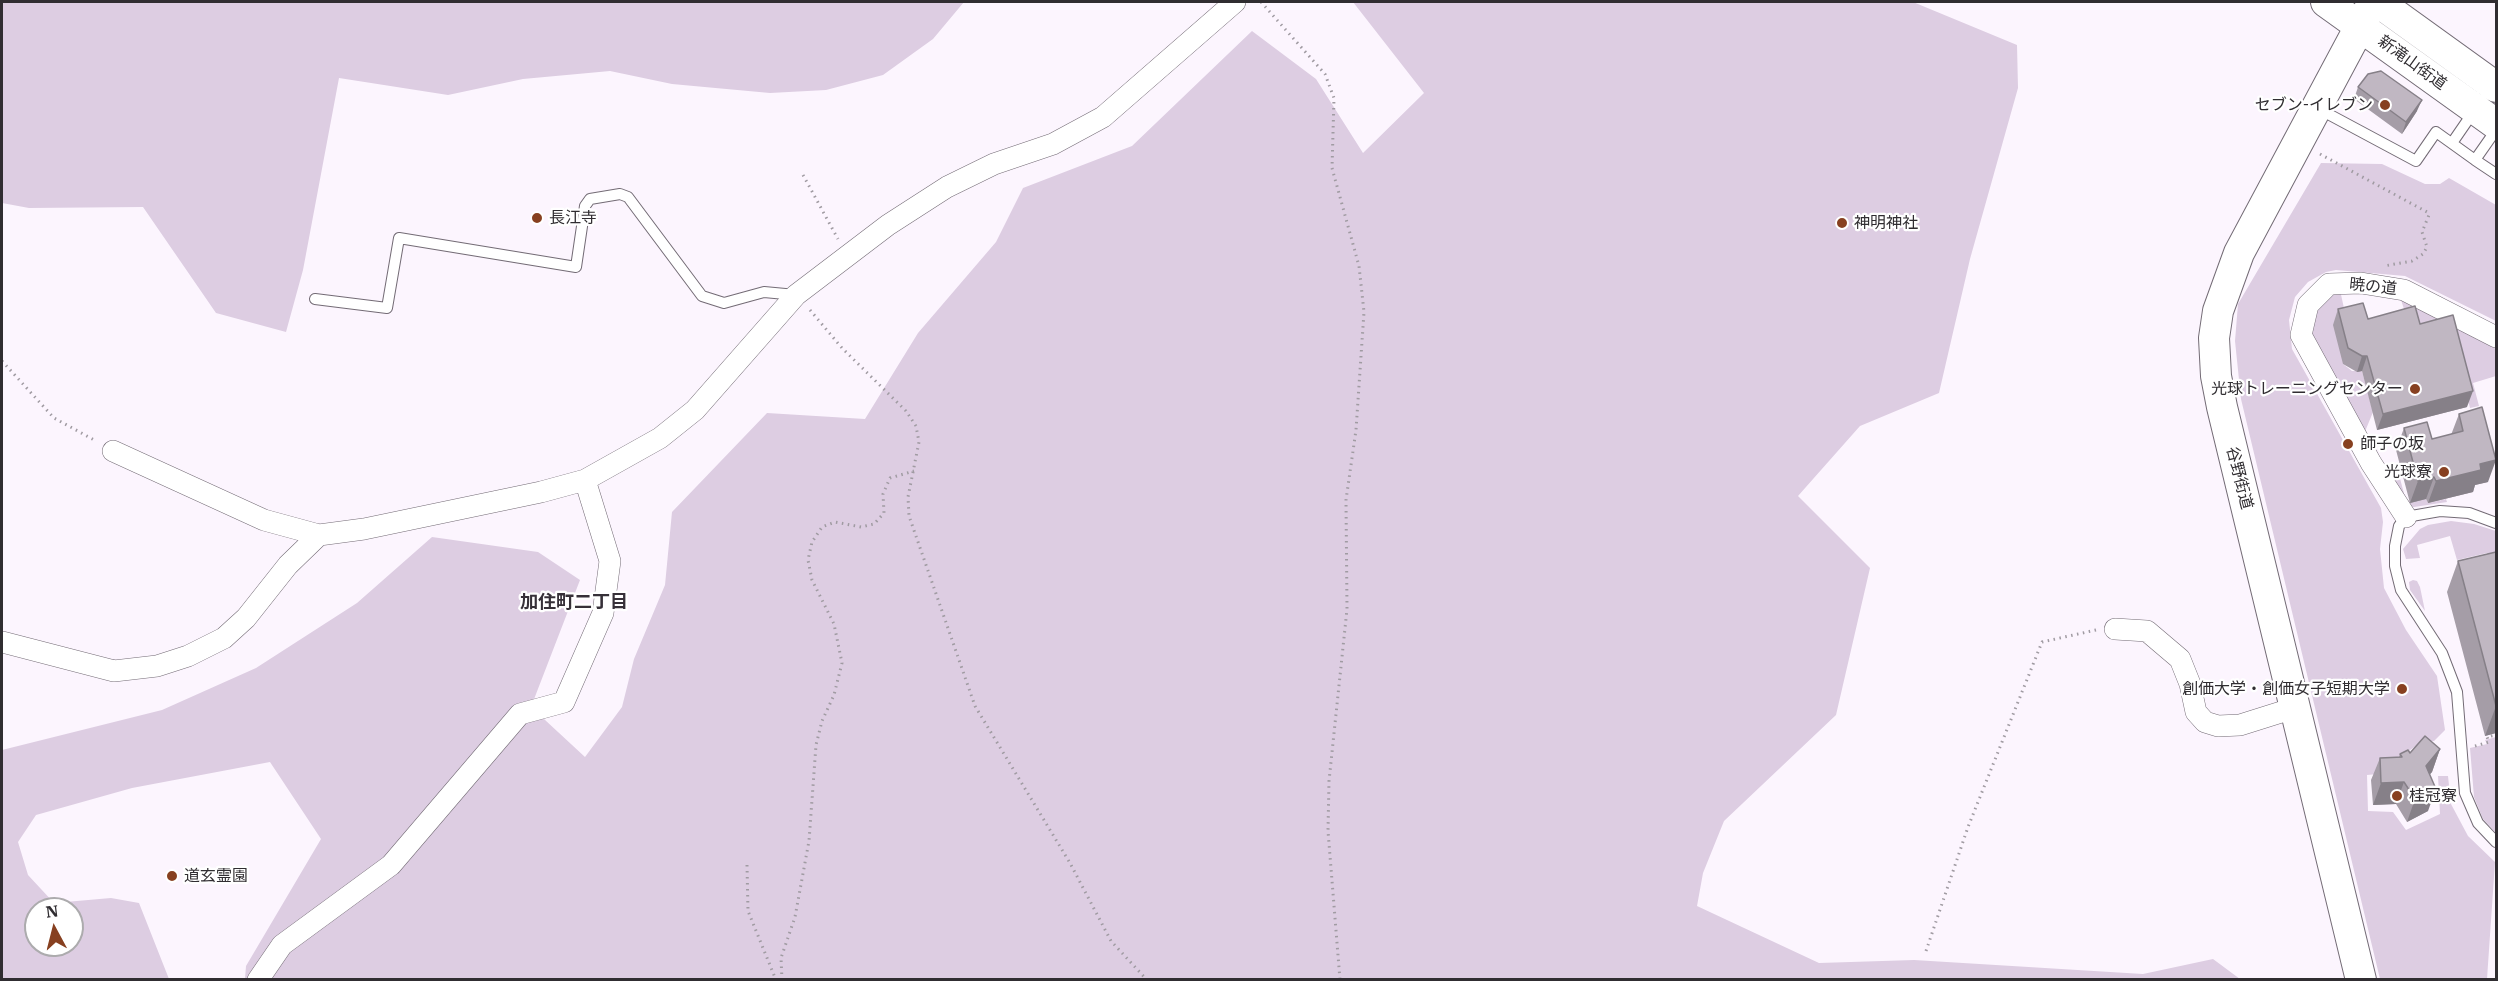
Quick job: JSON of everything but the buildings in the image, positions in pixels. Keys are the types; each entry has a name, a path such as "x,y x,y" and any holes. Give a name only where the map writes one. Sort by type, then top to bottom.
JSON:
{"main road":[{"name":"新滝山街道","path":"2326,2 2367,14 2486,117"},
{"name":"新滝山街道","path":"2378,2 2496,87"},
{"name":"谷野街道","path":"2361,980 2222,407 2216,376 2214,338 2218,311 2239,253 2367,14"},
{"path":"2469,68 2496,82"}],"street":[{"path":"113,451 264,520 319,535 364,529 541,492 585,480 660,438 695,410 796,295 888,225 947,187 994,164 1053,144 1103,117 1235,2"},
{"name":"暁の道","path":"2406,517 2371,463 2301,335 2308,305 2329,284 2361,283 2404,290 2496,337"},
{"path":"258,980 282,945 391,865 520,714 564,702 603,613 609,561 585,480"},
{"path":"2,642 114,671 168,663 224,638 246,618 288,565 319,535"},
{"path":"2115,629 2147,631 2180,659 2190,684 2196,712 2205,722 2218,726 2240,725 2294,708"}],"lane":[{"path":"2317,108 2416,161 2436,132 2496,174"},
{"path":"2452,143 2486,117"},
{"path":"2475,160 2496,130"},
{"path":"315,299 387,308 399,238 576,267 585,206 590,199 620,194 628,197 702,296 724,303 764,292 796,295"},
{"path":"2496,523 2469,513 2440,511 2406,517 2400,526 2395,546 2395,566 2401,590 2442,653 2457,692 2465,793 2478,823 2496,842"}],"path":[{"path":"1261,2 1300,43 1324,74 1334,98 1332,168 1359,267 1364,312 1356,430 1346,500 1347,609 1329,781 1328,831 1340,980"},
{"path":"2312,150 2429,215 2422,232 2427,247 2422,254 2412,261 2378,267"},
{"path":"803,175 848,256"},
{"path":"796,295 848,355 906,411 916,426 919,442 908,497 909,516 975,706 1070,863 1111,940 1148,980"},
{"path":"2,360 54,418 113,451"},
{"path":"782,980 781,958 795,917 809,841 816,745 822,721 834,695 842,663 834,624 812,580 808,560 812,542 822,527 836,522 861,527 874,524 884,513 883,494 890,478 914,471"},
{"path":"1926,951 1968,827 2042,642 2087,630 2115,629"},
{"path":"2470,747 2489,742 2487,737 2496,735"},
{"path":"747,864 748,911 776,980"}],"shaded area":[{"path":"2,2 964,2 933,39 883,75 826,90 770,93 672,84 610,71 523,79 448,95 339,78 303,270 286,332 216,313 143,207 29,208 2,203"},
{"path":"1353,2 1913,2 2017,45 2018,88 1970,259 1939,393 1860,426 1798,496 1870,568 1836,715 1724,821 1703,873 1697,906 1819,963 1914,960 2143,974 2213,959 2240,979 245,979 246,966 321,839 270,762 132,788 36,815 18,842 28,875 48,897 24,897 24,957 84,957 84,900 111,898 139,903 169,979 2,979 2,750 162,710 256,668 357,603 432,537 538,552 580,580 531,707 585,757 622,707 634,659 665,585 672,512 767,413 865,419 918,333 996,242 1023,188 1132,146 1252,31 1316,79 1363,153 1424,93"},
{"path":"2321,163 2382,164 2425,184 2440,184 2449,178 2496,205 2496,321 2405,276 2336,270 2326,272 2308,282 2295,297 2289,320 2292,349 2381,508 2383,522 2380,549 2384,588 2406,630 2437,676 2445,730 2434,741 2420,743 2410,750 2389,773 2367,775 2368,811 2393,812 2406,830 2440,814 2438,776 2448,776 2451,804 2468,836 2495,862 2487,979 2380,979 2241,399 2235,341 2238,304"},
{"path":"2340,290 2347,322 2343,364 2352,371 2362,371 2373,412 2364,434 2310,337 2316,306"},
{"path":"2400,297 2496,349 2496,376 2473,383 2479,406 2470,408 2450,331 2414,339"},
{"path":"2398,471 2406,501 2426,499 2428,503 2446,499 2447,502 2407,506 2388,476"},
{"path":"2451,521 2474,524 2496,531 2496,564 2491,565 2487,553 2457,560 2450,536 2417,545 2420,558 2406,559 2403,549 2420,529 2428,525"},
{"path":"2417,581 2420,587 2425,611 2410,590 2409,582"},
{"path":"2496,737 2496,833 2483,819 2474,797 2470,748 2487,744 2485,740"}],"place":[{"name":"セブン-イレブン","path":"2385,105"},
{"name":"長江寺","path":"537,218"},
{"name":"神明神社","path":"1842,223"},
{"name":"光球トレーニングセンター","path":"2415,389"},
{"name":"師子の坂","path":"2348,444"},
{"name":"光球寮","path":"2444,472"},
{"name":"創価大学・創価女子短期大学","path":"2402,689"},
{"name":"桂冠寮","path":"2397,796"},
{"name":"道玄霊園","path":"172,876"}],"district":[{"name":"加住町二丁目","path":"574,603"}]}
